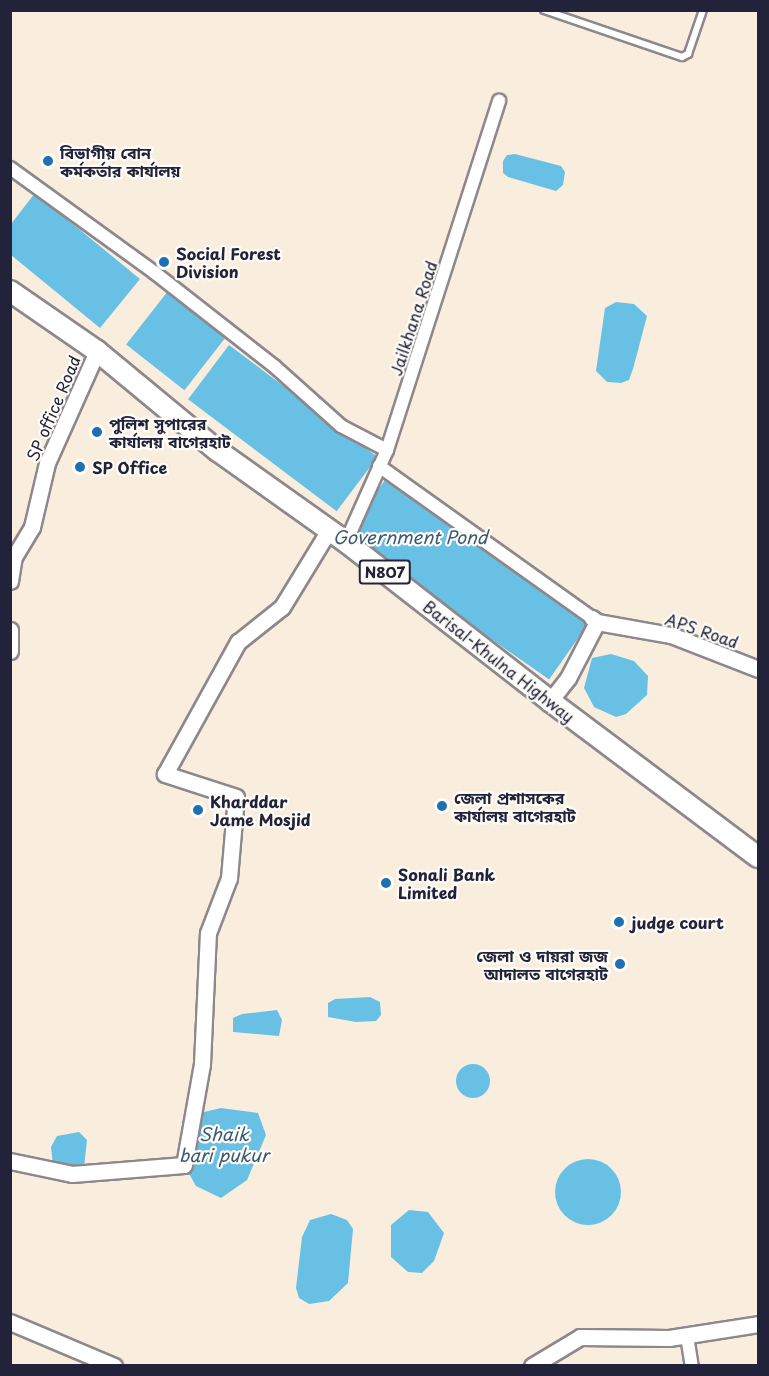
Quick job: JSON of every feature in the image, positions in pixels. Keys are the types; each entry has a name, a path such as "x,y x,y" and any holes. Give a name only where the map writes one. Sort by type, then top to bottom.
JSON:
{"highway":[{"name":"Barisal-Khulna Highway","path":"10,291 97,351 218,451 346,542 550,701 759,857"}],"street":[{"name":"Jailkhana Road","path":"346,542 387,450 499,101"},
{"path":"10,168 155,273 274,366 341,426 387,450"},
{"name":"SP office Road","path":"10,581 14,557 32,527 47,463 97,351"},
{"path":"379,466 595,620 568,678 550,701"},
{"path":"10,1161 72,1174 184,1165 202,1064 208,933 229,878 236,797 165,774 238,642 282,607 329,530"},
{"name":"APS Road","path":"595,620 671,635 759,669"},
{"path":"10,630 10,651"},
{"path":"10,1322 114,1365"},
{"path":"532,1365 580,1337 687,1336 759,1324"},
{"path":"687,1336 692,1365"}],"lane":[{"path":"544,10 682,57 688,54 703,10"}],"water":[{"path":"515,154 561,166 565,172 563,185 556,191 508,177 503,173 503,161 507,155"},
{"path":"35,193 140,279 100,328 11,255 11,224"},
{"path":"168,291 226,337 184,390 126,345"},
{"path":"616,302 634,304 647,316 629,380 621,383 607,382 596,371 605,308"},
{"name":"Government Pond","path":"229,345 378,457 337,511 188,399"},
{"name":"Government Pond","path":"387,477 591,620 549,680 345,537"},
{"path":"611,654 634,661 648,676 647,695 626,714 616,717 594,707 584,688 592,658"},
{"path":"370,997 380,1002 381,1015 376,1021 356,1022 328,1017 328,1003 335,999"},
{"path":"277,1010 282,1020 279,1036 233,1032 233,1018 242,1014"},
{"path":"473,1064 485,1069 490,1081 485,1093 473,1098 461,1093 456,1081 461,1069"},
{"name":"Shaik bari pukur","path":"221,1108 258,1113 266,1135 247,1180 221,1198 196,1186 184,1165 193,1129 204,1112"},
{"path":"79,1132 87,1140 84,1168 53,1165 51,1147 57,1136"},
{"path":"582,1159 594,1159 612,1168 619,1179 621,1192 619,1205 612,1216 601,1223 582,1225 569,1220 560,1211 555,1198 555,1186 560,1173 569,1164"},
{"path":"409,1210 428,1212 444,1233 434,1261 422,1273 408,1272 391,1257 391,1225"},
{"path":"331,1214 347,1220 353,1229 348,1283 329,1301 309,1304 299,1298 296,1288 302,1237 310,1220"}],"place":[{"name":"বিভাগীয় বোন কর্মকর্তার কার্যালয়","path":"48,161"},
{"name":"Social Forest Division","path":"164,262"},
{"name":"পুলিশ সুপারের কার্যালয় বাগেরহাট","path":"97,432"},
{"name":"SP Office","path":"80,467"},
{"name":"জেলা প্রশাসকের কার্যালয় বাগেরহাট","path":"442,806"},
{"name":"Kharddar Jame Mosjid","path":"198,810"},
{"name":"Sonali Bank Limited","path":"386,883"},
{"name":"judge court","path":"619,922"},
{"name":"জেলা ও দায়রা জজ আদালত বাগেরহাট","path":"620,964"}]}
